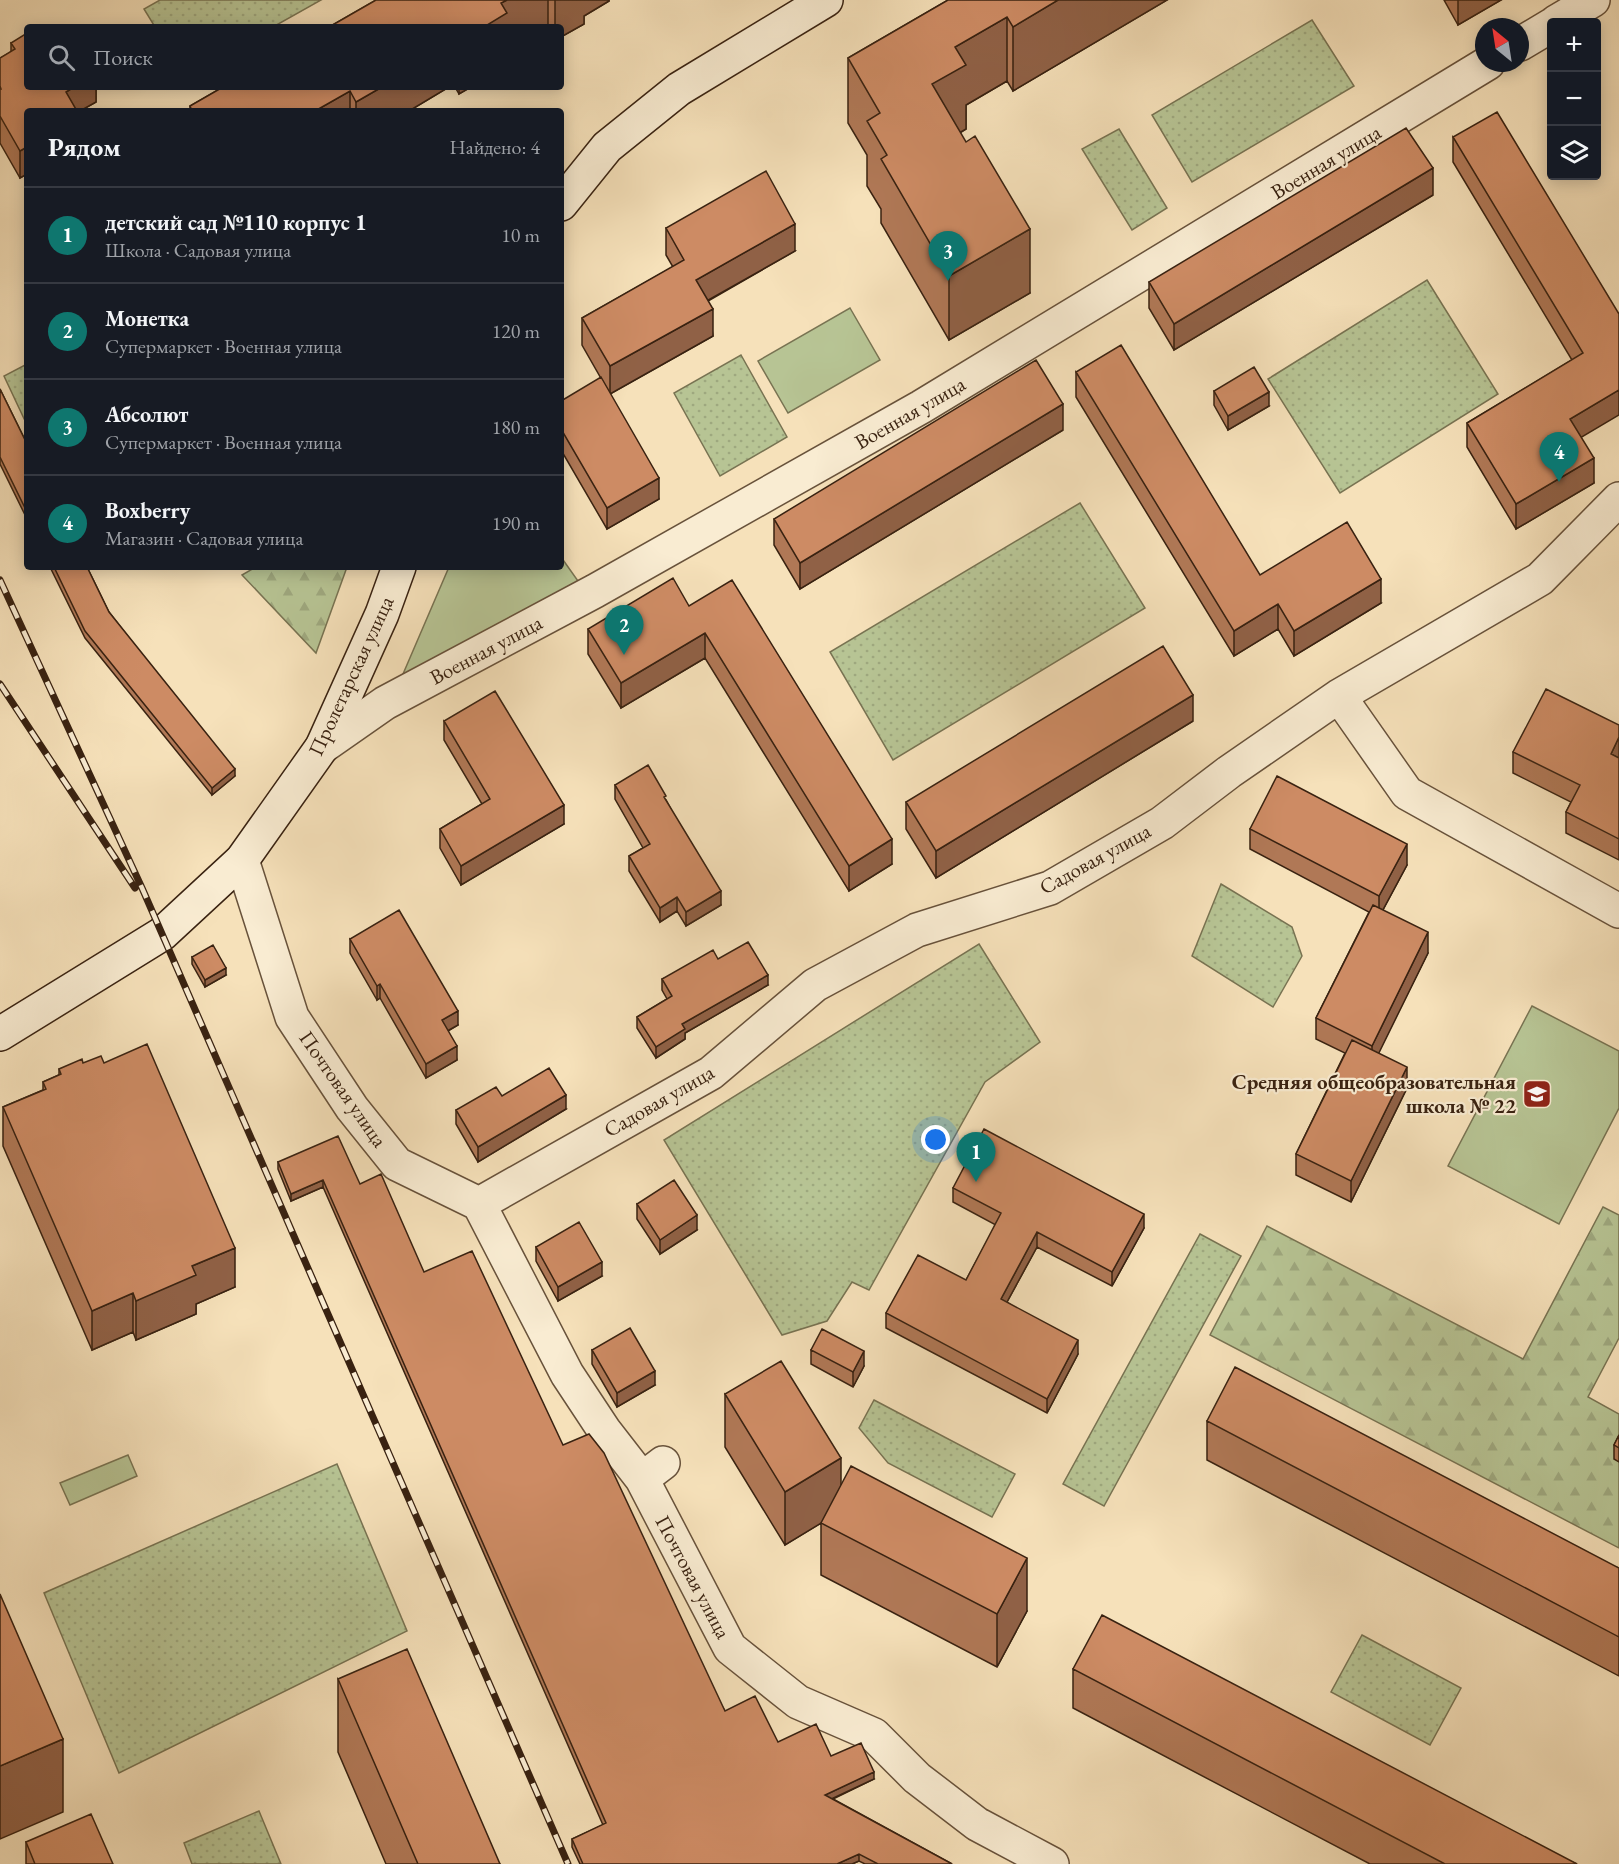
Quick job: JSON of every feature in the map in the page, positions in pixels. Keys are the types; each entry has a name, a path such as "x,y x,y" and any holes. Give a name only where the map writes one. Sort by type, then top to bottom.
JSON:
{"street":[{"path":"564,200 607,147 679,89 826,0"},
{"path":"1563,18 1593,0"},
{"path":"1529,38 1547,27"},
{"name":"Военная улица","path":"322,747 385,703 595,591 921,407 1475,71"},
{"name":"Садовая улица","path":"479,1204 711,1073 816,985 917,930 1050,888 1162,823 1229,772 1339,696 1540,579 1619,499"},
{"name":"Пролетарская улица","path":"0,1034 162,934 242,860 322,747 382,614 398,570"},
{"path":"1339,696 1407,793 1619,911"},
{"name":"Почтовая улица","path":"242,860 292,1017 352,1108 397,1164 479,1204 567,1374 604,1430 653,1471 730,1648 798,1702 874,1735 917,1778 977,1824 1052,1864"}],"green space":[{"path":"160,0 321,0 278,24 153,24 144,9"},
{"path":"1312,20 1354,86 1192,182 1152,115"},
{"path":"1119,129 1167,208 1132,230 1082,149"},
{"path":"1427,280 1498,394 1340,493 1268,379"},
{"path":"850,308 880,360 788,413 758,361"},
{"path":"741,355 787,437 720,476 674,393"},
{"path":"24,366 24,419 4,376"},
{"path":"1080,503 1145,608 893,760 830,652"},
{"path":"564,561 578,581 400,681 448,570 564,570"},
{"path":"251,570 346,570 316,653 242,575"},
{"path":"1221,884 1292,927 1302,956 1273,1007 1192,956"},
{"path":"979,944 1040,1042 985,1082 869,1290 852,1282 827,1321 782,1335 664,1140"},
{"path":"1532,1006 1619,1051 1619,1108 1559,1224 1448,1166"},
{"path":"1603,1207 1619,1215 1619,1338 1588,1397 1619,1414 1619,1548 1210,1335 1267,1226 1523,1359"},
{"path":"1200,1234 1241,1256 1104,1506 1063,1484"},
{"path":"874,1400 1015,1474 992,1517 888,1463 859,1428"},
{"path":"128,1455 137,1476 70,1505 60,1483"},
{"path":"337,1464 407,1631 119,1773 44,1593"},
{"path":"1362,1635 1461,1688 1430,1745 1331,1692"},
{"path":"259,1811 281,1864 192,1864 184,1843"}],"building":[{"path":"376,0 507,0 501,3 507,13 489,24 334,24"},
{"path":"948,0 1058,0 1013,27 1007,17 955,47 966,65 932,84 966,142 975,136 1030,229 949,276 881,159 887,155 867,121 880,113 848,58"},
{"path":"24,35 24,90 69,90 66,92 75,108 24,108 24,149 20,151 0,116 0,58 15,49 11,43"},
{"path":"218,90 377,90 356,102 350,91 320,108 191,108 190,106"},
{"path":"1497,112 1619,314 1619,390 1570,419 1594,458 1516,504 1467,423 1583,353 1453,137"},
{"path":"1406,128 1433,168 1174,324 1149,282"},
{"path":"766,171 795,224 696,280 713,309 610,366 582,318 684,260 666,228"},
{"path":"1121,345 1260,575 1347,522 1381,579 1294,631 1278,604 1234,631 1076,372"},
{"path":"1036,360 1063,404 800,563 774,519"},
{"path":"1254,367 1269,392 1228,416 1214,391"},
{"path":"601,377 659,478 607,508 564,434 564,399"},
{"path":"0,389 24,438 24,506 0,457"},
{"path":"55,570 88,570 109,612 235,769 212,788 85,631"},
{"path":"673,578 689,606 732,580 892,839 849,866 705,633 621,683 588,629"},
{"path":"1163,646 1193,695 936,851 906,802"},
{"path":"1546,689 1619,725 1619,737 1611,754 1619,758 1619,839 1566,812 1580,785 1513,752"},
{"path":"495,691 564,805 461,866 440,829 490,799 444,721"},
{"path":"648,765 666,796 664,797 721,891 686,912 677,897 660,908 629,856 650,844 615,785"},
{"path":"1277,776 1407,844 1379,896 1250,829"},
{"path":"1373,905 1428,932 1372,1046 1316,1018"},
{"path":"399,910 458,1011 442,1020 457,1046 426,1064 380,984 377,986 350,939"},
{"path":"748,942 768,975 682,1024 685,1029 656,1047 637,1017 672,996 662,979 713,950 718,959"},
{"path":"213,945 226,968 205,980 192,957"},
{"path":"1352,1040 1407,1067 1351,1181 1296,1154"},
{"path":"147,1044 235,1248 192,1266 196,1275 136,1301 133,1293 92,1311 3,1107 46,1089 43,1082 61,1074 59,1069 82,1059 83,1063 101,1056 104,1063"},
{"path":"549,1068 566,1095 478,1147 456,1110 496,1087 502,1096"},
{"path":"984,1129 1144,1214 1112,1272 1037,1232 1001,1299 1078,1340 1047,1399 886,1313 918,1255 966,1280 1001,1213 953,1188"},
{"path":"338,1136 360,1184 381,1174 424,1272 472,1251 563,1445 589,1434 604,1453 725,1711 755,1696 778,1742 816,1724 831,1756 861,1743 874,1772 825,1795 952,1864 878,1864 859,1854 837,1864 583,1864 572,1839 606,1823 323,1180 291,1194 278,1162"},
{"path":"674,1180 697,1215 660,1240 637,1204"},
{"path":"579,1222 602,1262 558,1287 536,1247"},
{"path":"630,1328 655,1371 617,1393 592,1350"},
{"path":"822,1329 864,1351 853,1372 811,1350"},
{"path":"781,1361 841,1458 785,1492 725,1394"},
{"path":"1235,1367 1619,1568 1619,1637 1207,1421"},
{"path":"1619,1435 1619,1448 1614,1445"},
{"path":"851,1466 1027,1558 997,1614 821,1523"},
{"path":"0,1594 63,1739 0,1766"},
{"path":"1102,1615 1577,1864 1445,1864 1073,1669"},
{"path":"407,1649 500,1864 418,1864 338,1679"},
{"path":"91,1814 113,1864 35,1864 26,1842"}],"railway":[{"path":"0,580 142,888 568,1864"},
{"path":"0,684 135,888"}],"place":[{"name":"Абсолют","path":"948,281"},
{"name":"Boxberry","path":"1559,482"},
{"name":"Монетка","path":"624,655"},
{"name":"Средняя общеобразовательная школа № 22","path":"1537,1094"},
{"name":"детский сад №110 корпус 1","path":"976,1182"}]}
